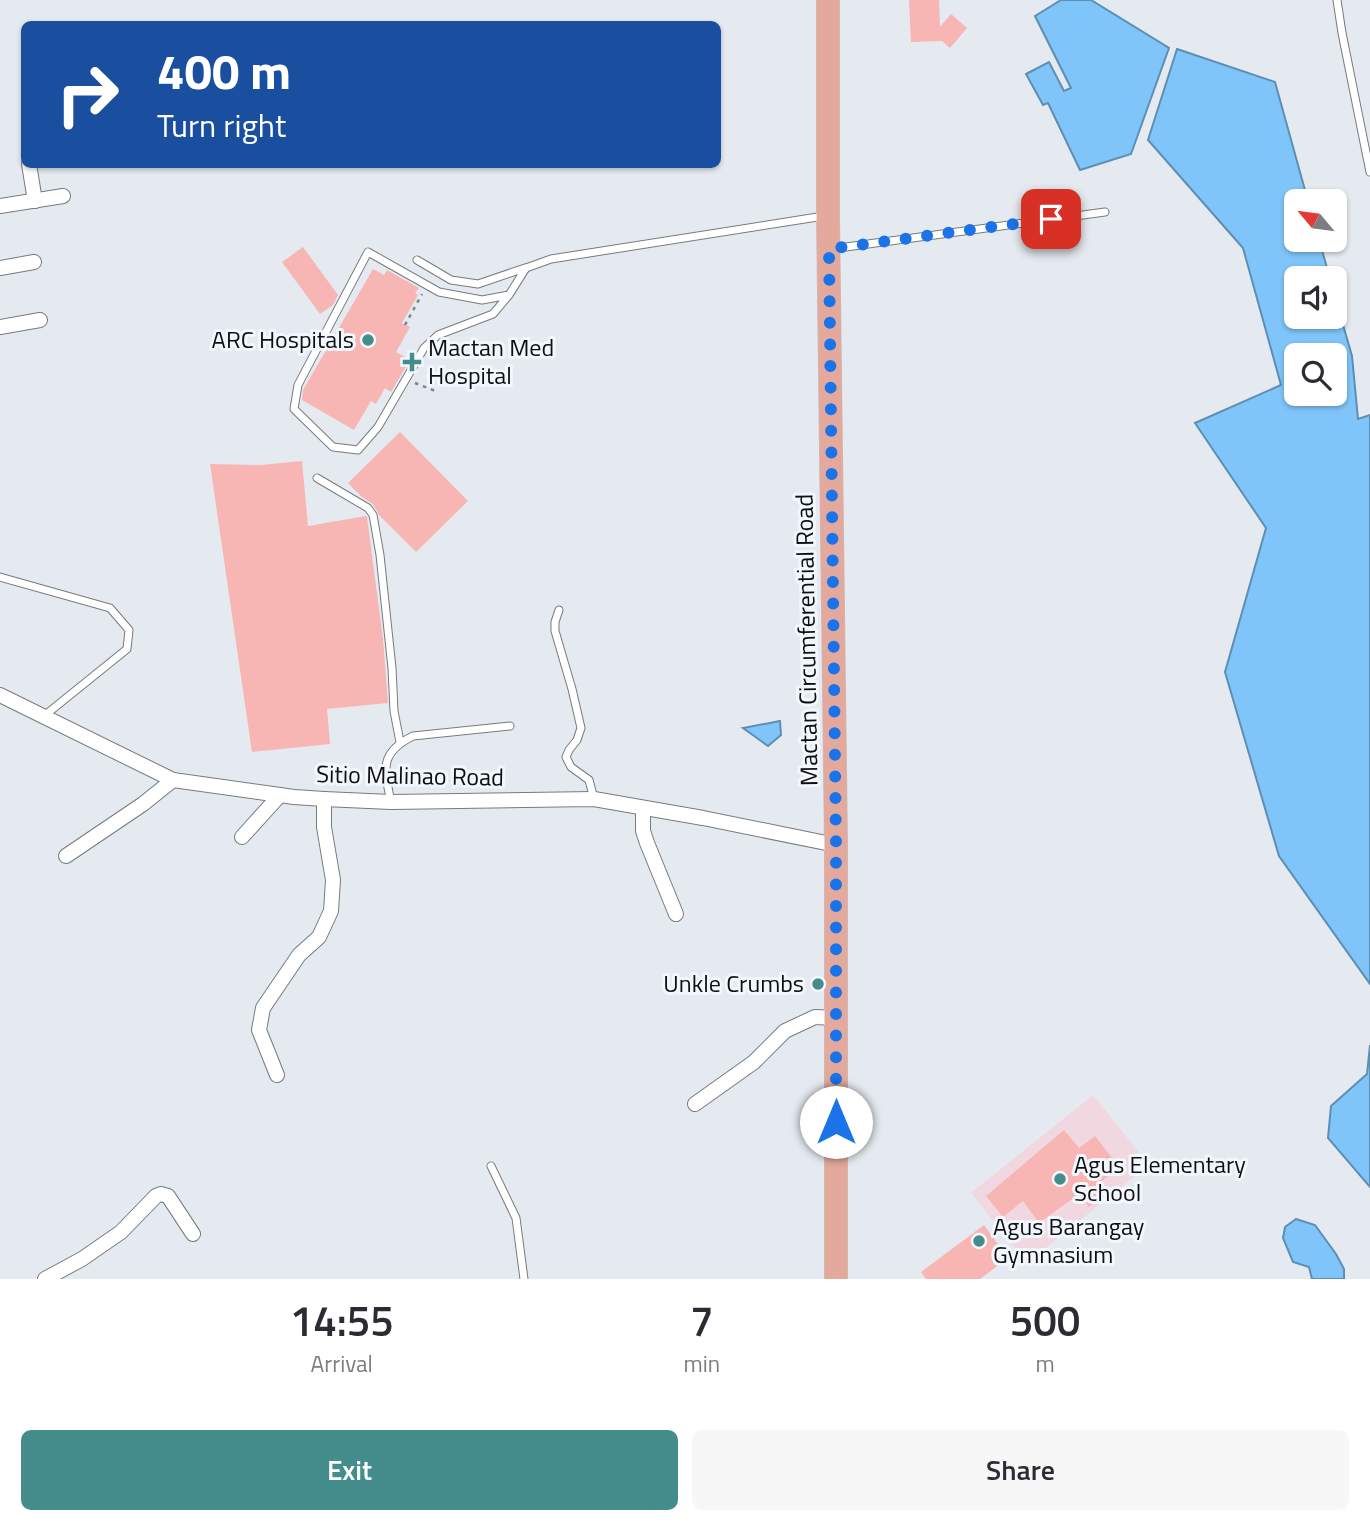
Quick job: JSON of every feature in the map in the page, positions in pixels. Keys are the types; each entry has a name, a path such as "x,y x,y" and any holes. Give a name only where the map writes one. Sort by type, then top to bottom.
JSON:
{"main road":[{"name":"Mactan Circumferential Road","path":"828,0 836,845 836,1279"}],"street":[{"path":"30,168 35,201"},
{"path":"0,206 63,196"},
{"path":"0,268 34,262"},
{"path":"0,327 40,320"},
{"name":"Sitio Malinao Road","path":"0,695 173,780 324,799 391,802 594,799 836,845"},
{"path":"66,856 144,804 173,780"},
{"path":"242,837 280,795"},
{"path":"277,1075 259,1030 263,1008 299,955 319,937 331,911 333,880 324,827 324,799"},
{"path":"643,808 643,831 676,914"},
{"path":"695,1104 754,1062 785,1031 815,1017 836,1018"},
{"path":"45,1279 82,1259 121,1232 161,1194 168,1196 193,1234"}],"lane":[{"path":"1337,0 1370,172"},
{"path":"829,249 1105,212"},
{"path":"417,260 450,280 478,284 551,259 828,216"},
{"path":"509,295 482,300 439,292 368,253 298,386 294,409 333,447 358,450 378,427 424,348 438,335 493,314 509,295 526,268"},
{"path":"317,478 368,508 373,515 380,555 394,711 400,743"},
{"path":"0,577 110,608 128,630 127,649 44,716"},
{"path":"559,610 555,631 581,728 578,740 566,757 571,767 589,780 594,799"},
{"path":"391,802 385,773 386,762 400,743 413,736 510,726"},
{"path":"491,1166 516,1217 524,1279"}],"path":[{"path":"405,325 423,292"},
{"path":"416,384 438,392"}],"shaded area":[{"name":"Agus Elementary School","path":"1093,1095 1149,1165 1027,1263 971,1193"}],"water":[{"path":"1061,0 1091,0 1169,48 1131,154 1080,170 1048,103 1043,105 1026,74 1049,62 1064,91 1071,88 1035,16"},
{"path":"1177,49 1275,82 1305,189 1284,189 1284,252 1322,252 1327,266 1284,266 1284,329 1344,329 1352,356 1358,419 1370,415 1370,984 1279,856 1225,672 1266,528 1195,423 1281,385 1243,248 1148,140"},
{"path":"780,721 781,735 768,746 743,728"},
{"path":"1370,1045 1370,1187 1328,1138 1331,1106 1367,1074"},
{"path":"1296,1219 1315,1225 1336,1254 1344,1269 1344,1279 1312,1279 1309,1267 1293,1262 1283,1238 1285,1227"}],"building":[{"path":"909,0 939,0 940,27 951,14 967,28 950,48 942,41 911,42"},
{"path":"303,247 338,295 333,305 320,314 282,262"},
{"name":"ARC Hospitals","path":"373,269 384,275 387,270 419,288 415,293 418,295 402,323 410,327 396,352 410,360 391,392 385,388 376,404 371,401 354,430 302,400 303,390"},
{"path":"400,432 468,501 416,552 379,515 373,504 348,483"},
{"path":"302,461 308,526 367,517 383,639 388,703 327,709 330,744 252,752 210,464 261,465"},
{"path":"1064,1130 1079,1148 1095,1136 1119,1167 1101,1182 1108,1191 1089,1207 1079,1194 1039,1223 1023,1201 1003,1217 986,1196"},
{"name":"Agus Barangay Gymnasium","path":"984,1225 1008,1258 980,1279 926,1279 921,1272"}],"place":[{"name":"ARC Hospitals","path":"368,340"},
{"name":"Mactan Med Hospital","path":"412,362"},
{"name":"Unkle Crumbs","path":"818,984"},
{"name":"Agus Elementary School","path":"1060,1179"},
{"name":"Agus Barangay Gymnasium","path":"979,1241"}],"route":[{"path":"836,1122 836,845 829,249 1051,219"}]}
